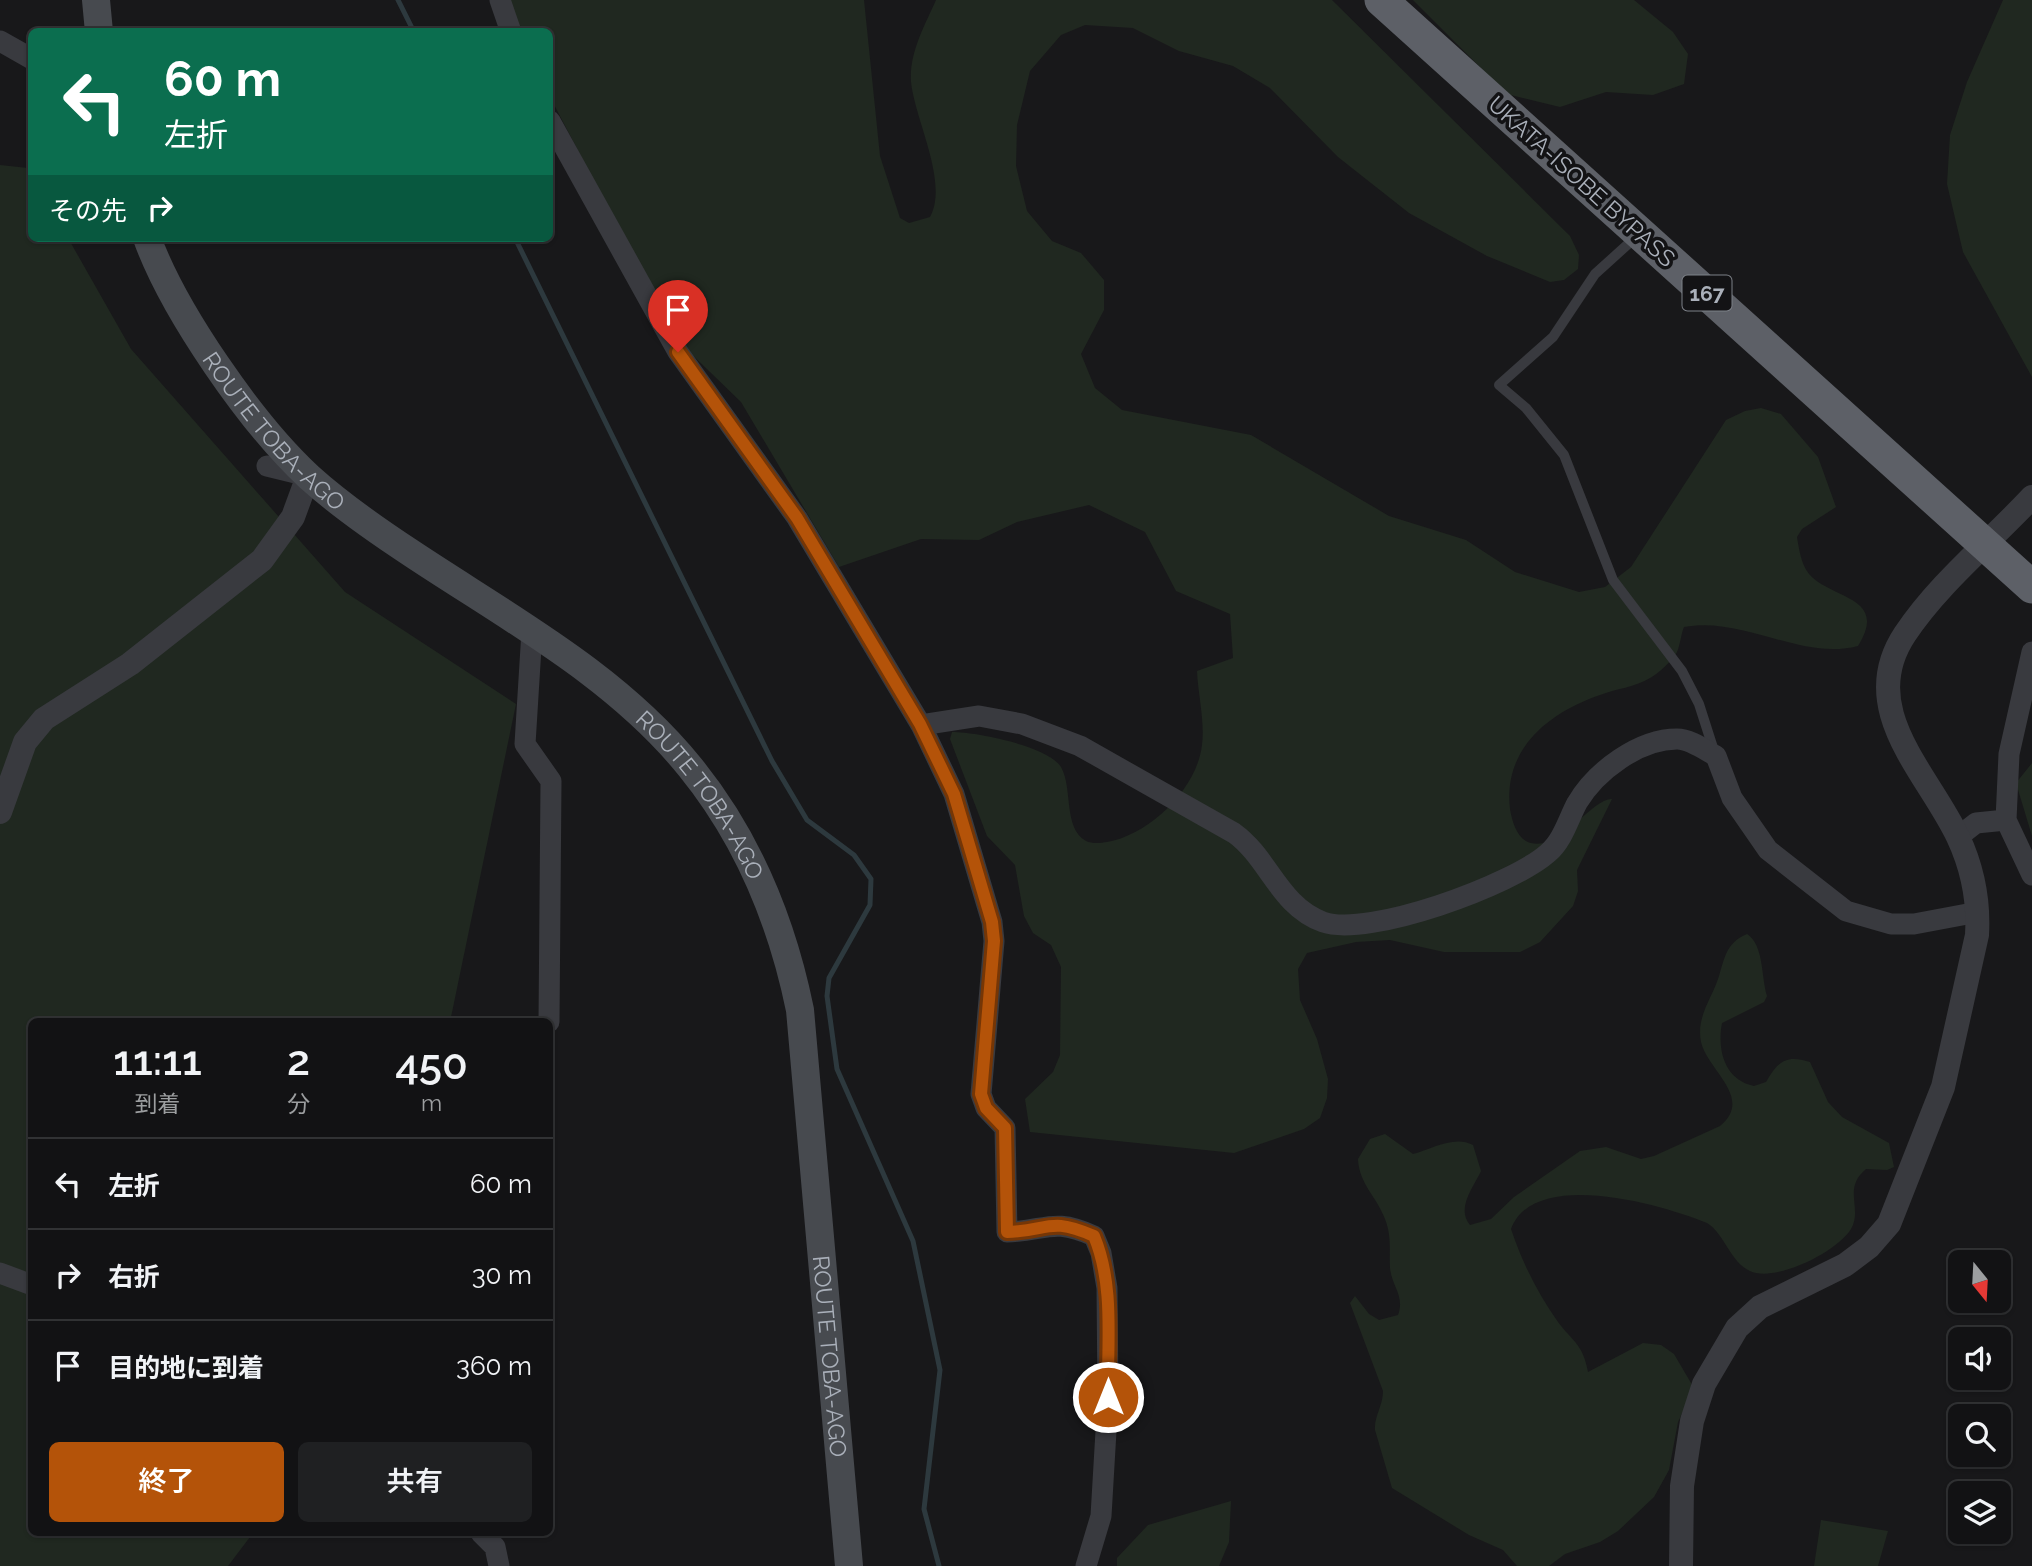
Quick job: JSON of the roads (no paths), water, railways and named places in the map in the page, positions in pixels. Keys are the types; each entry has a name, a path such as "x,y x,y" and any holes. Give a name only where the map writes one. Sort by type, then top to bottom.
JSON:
{"highway":[{"name":"UKATA-ISOBE BYPASS","path":"1381,0 2032,587"}],"main road":[{"path":"96,0 99,28"},
{"name":"ROUTE TOBA-AGO","path":"148,242 159,270 220,370 308,475 410,553 532,631 612,690 650,724 690,766 716,801 750,861 790,961 800,1010 849,1566"}],"street":[{"path":"500,0 510,28"},
{"path":"0,41 28,57"},
{"path":"553,126 678,352 797,518 920,724 954,794 992,922 994,941 981,1094 986,1108 1005,1128 1007,1232 1049,1224 1072,1226 1094,1236 1101,1253 1107,1288 1108,1397 1101,1516 1086,1566"},
{"path":"0,812 25,742 44,719 130,664 262,560 293,517 308,475 267,466"},
{"path":"1681,1566 1682,1486 1692,1421 1704,1384 1737,1328 1760,1307 1845,1265 1869,1248 1889,1224 1943,1087 1979,912 1975,886 1958,837 1892,723 1888,693 1892,666 1903,637 1929,602 2032,497"},
{"path":"532,631 525,744 551,781 549,1018"},
{"path":"2032,652 2009,754 2006,820 2032,875"},
{"path":"920,724 979,716 1022,724 1080,746 1234,833 1253,850 1267,873 1294,904 1308,915 1336,926 1387,920 1482,890 1527,868 1556,845 1578,801 1593,783 1629,754 1651,744 1679,738 1716,757 1732,798 1768,850 1846,911 1891,924 1914,924 1979,912"},
{"path":"1958,837 1976,823 2006,820"},
{"path":"0,1273 28,1284"},
{"path":"490,1536 499,1566"}],"lane":[{"path":"1640,233 1595,274 1553,337 1499,385 1526,408 1564,455 1613,580 1682,671 1699,704 1716,757"}],"waterway":[{"path":"398,0 412,28"},
{"path":"517,242 772,761 807,820 854,855 871,879 870,905 829,978 827,996 837,1069 913,1241 940,1370 924,1509 939,1566"}]}
